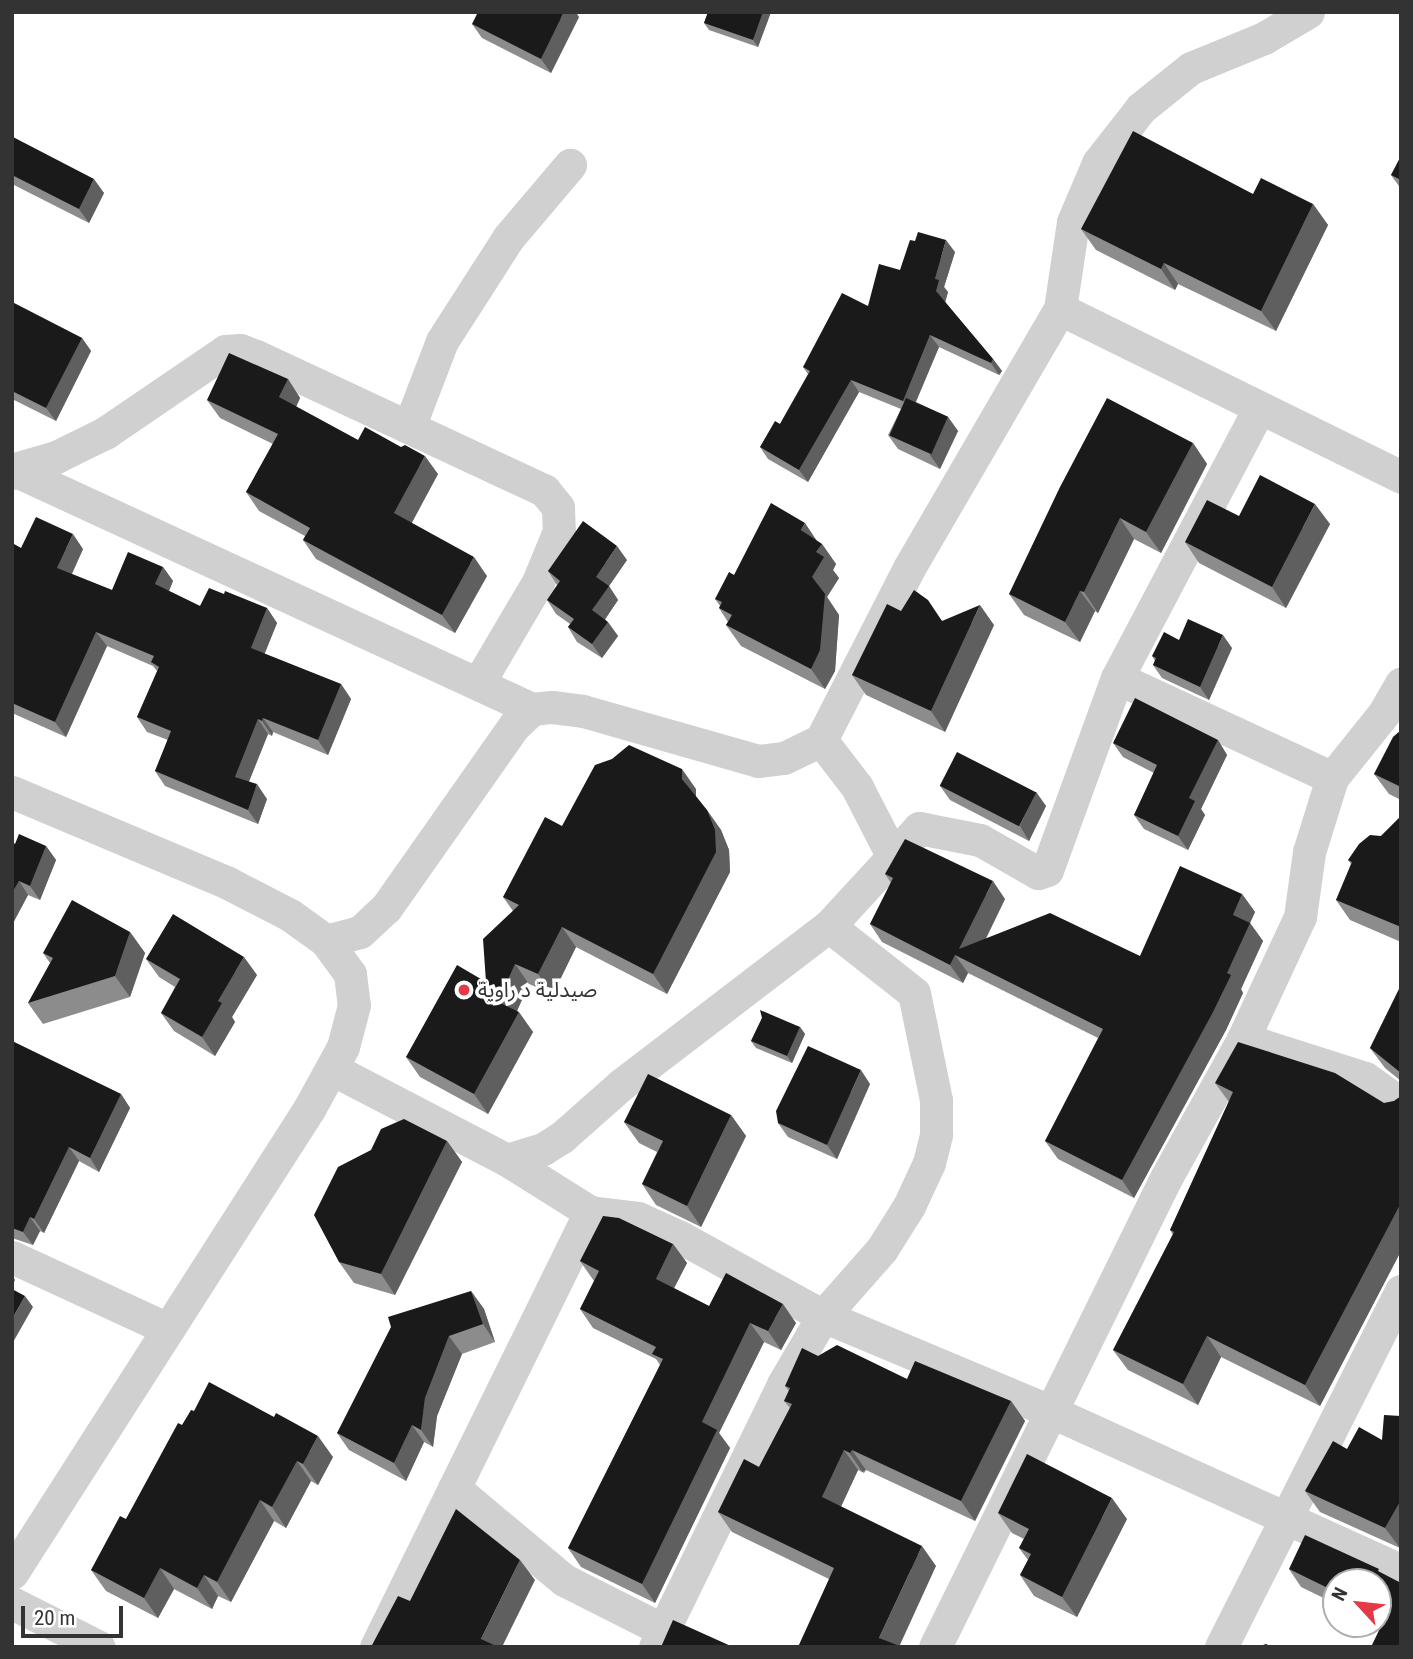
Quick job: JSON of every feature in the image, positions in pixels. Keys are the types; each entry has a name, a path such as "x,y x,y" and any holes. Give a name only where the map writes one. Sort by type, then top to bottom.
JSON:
{"street":[{"path":"13,470 532,709 552,707 583,711 758,761 784,758 821,740 909,568 1060,309 1073,222 1098,163 1141,108 1192,68 1264,38 1308,12"},
{"path":"409,427 442,341 508,238 570,165"},
{"path":"1060,309 1401,477"},
{"path":"13,470 56,457 106,433 225,351 240,351 256,356 544,490 558,507 559,531 538,582 478,684"},
{"path":"507,1160 543,1149 562,1137 622,1084 829,926 919,828 980,840 1038,873 1047,870 1117,678 1259,409"},
{"path":"1117,678 1332,778"},
{"path":"935,1647 1166,1178 1242,1039 1300,916 1309,852 1332,778 1384,713 1401,683"},
{"path":"326,941 360,932 386,908 514,726 532,709"},
{"path":"821,740 856,788 893,856"},
{"path":"12,792 228,883 290,915 326,941 350,974 354,1005 343,1047 302,1121 12,1573"},
{"path":"454,1488 564,1580 659,1638 783,1384 822,1316 882,1249 902,1217 929,1163 936,1134 936,1100 914,993 829,926"},
{"path":"1242,1039 1365,1078 1401,1104"},
{"path":"332,1069 507,1160 590,1212 638,1218 680,1237 822,1316 1052,1412 1401,1570"},
{"path":"376,1647 590,1212"},
{"path":"12,1257 168,1329"},
{"path":"1221,1647 1401,1290"},
{"path":"12,1603 99,1647"}],"building":[{"path":"478,12 564,12 541,59 472,24"},
{"path":"708,12 763,12 753,40 704,23"},
{"path":"1133,131 1253,194 1261,178 1313,204 1261,311 1164,263 1161,269 1081,229"},
{"path":"13,137 94,179 79,209 12,175"},
{"path":"1401,156 1401,180 1391,175"},
{"path":"918,232 946,240 935,279 939,280 936,291 993,359 991,363 930,335 903,401 851,380 799,470 760,447 775,421 780,424 810,371 803,367 842,293 868,306 879,264 900,270 910,240 915,241"},
{"path":"12,302 82,338 46,408 12,391"},
{"path":"229,353 288,379 279,397 358,440 365,427 401,447 405,445 425,456 394,513 474,557 442,615 303,540 310,528 246,492 278,434 207,400"},
{"path":"906,398 948,417 931,454 889,435"},
{"path":"1107,398 1193,443 1146,532 1120,518 1084,592 1080,591 1065,622 1009,594 1060,487"},
{"path":"1260,475 1315,504 1272,587 1185,542 1207,500 1239,516"},
{"path":"771,503 805,523 801,530 822,544 816,552 824,557 812,577 825,594 820,650 811,669 726,625 732,615 719,608 722,602 715,599 729,572 734,575"},
{"path":"36,517 73,534 57,568 112,590 128,552 163,567 155,584 200,606 209,588 224,594 225,591 267,608 251,648 341,684 318,740 263,718 262,721 258,719 235,777 257,784 248,810 155,771 171,731 137,717 159,667 151,662 154,656 96,632 55,722 12,703 12,543 21,548"},
{"path":"583,521 617,546 596,577 609,586 592,610 608,622 592,644 568,627 574,619 547,600 560,581 548,571"},
{"path":"914,590 928,600 942,621 980,605 931,711 852,675 887,604 901,611"},
{"path":"1188,619 1223,635 1200,687 1153,665 1156,658 1152,656 1164,632 1179,640"},
{"path":"1135,698 1218,740 1189,798 1195,801 1178,836 1134,815 1157,765 1113,743"},
{"path":"1401,730 1401,787 1374,774 1393,737"},
{"path":"629,745 682,769 682,779 707,810 715,830 716,852 653,974 562,927 538,974 515,964 498,1002 519,1012 474,1094 406,1057 457,965 486,982 483,939 519,905 503,897 545,817 562,826 595,765 612,759"},
{"path":"957,752 1036,792 1019,826 940,786"},
{"path":"1401,816 1401,927 1336,900 1352,862 1348,860 1359,844 1370,835 1381,836"},
{"path":"19,834 46,846 30,886 19,881 12,893 12,842 15,844"},
{"path":"905,839 993,881 959,949 1050,913 1140,956 1180,866 1242,894 1233,915 1250,923 1227,973 1231,975 1122,1180 1045,1141 1103,1029 955,955 950,965 870,924 893,878 885,874"},
{"path":"72,900 130,932 115,976 28,1003 53,958 43,953"},
{"path":"173,914 244,957 218,1001 222,1003 202,1037 161,1013 180,979 146,959"},
{"path":"1401,985 1401,1073 1370,1048"},
{"path":"760,1010 800,1027 787,1056 751,1041 762,1018"},
{"path":"12,1041 121,1094 90,1158 69,1147 34,1219 30,1217 23,1232 12,1228"},
{"path":"1238,1042 1335,1073 1384,1103 1401,1096 1401,1203 1305,1385 1207,1336 1183,1384 1113,1350 1174,1232 1170,1230 1233,1092 1215,1083"},
{"path":"808,1046 861,1070 827,1145 778,1123 776,1111"},
{"path":"648,1074 731,1115 687,1206 642,1184 663,1141 624,1122"},
{"path":"404,1119 447,1141 381,1274 339,1262 314,1215 338,1167 371,1150 381,1129"},
{"path":"603,1216 619,1218 673,1244 656,1279 709,1306 726,1273 783,1304 768,1331 750,1323 702,1422 717,1430 642,1584 568,1548 663,1359 652,1354 656,1347 580,1309 599,1271 580,1261"},
{"path":"12,1289 25,1296 12,1319"},
{"path":"471,1291 483,1324 449,1336 425,1398 421,1430 412,1425 394,1463 337,1433 391,1327 388,1317"},
{"path":"837,1345 907,1379 915,1361 1011,1401 961,1501 852,1450 850,1453 844,1450 822,1497 922,1546 879,1638 897,1645 896,1647 798,1647 834,1568 718,1512 744,1459 759,1467 792,1404 784,1401 790,1388 785,1386 802,1348 818,1356"},
{"path":"209,1382 274,1417 276,1413 318,1436 303,1464 297,1461 272,1507 260,1500 217,1582 204,1575 197,1588 160,1568 144,1598 91,1570 120,1516 126,1519 178,1423 182,1425 191,1410 194,1411"},
{"path":"1384,1415 1401,1416 1401,1500 1385,1528 1305,1491 1333,1441 1347,1449 1359,1427 1382,1440"},
{"path":"1027,1454 1112,1498 1062,1597 1020,1575 1031,1554 1019,1548 1029,1529 998,1513"},
{"path":"456,1509 520,1560 481,1639 498,1647 371,1647 398,1596 410,1601"},
{"path":"1305,1535 1377,1568 1322,1568 1322,1585 1289,1569"},
{"path":"1392,1578 1401,1583 1401,1647 1371,1647 1375,1638 1392,1638"},
{"path":"673,1620 733,1647 661,1647"}],"place":[{"name":"صيدلية د راوية","path":"464,990"}]}
